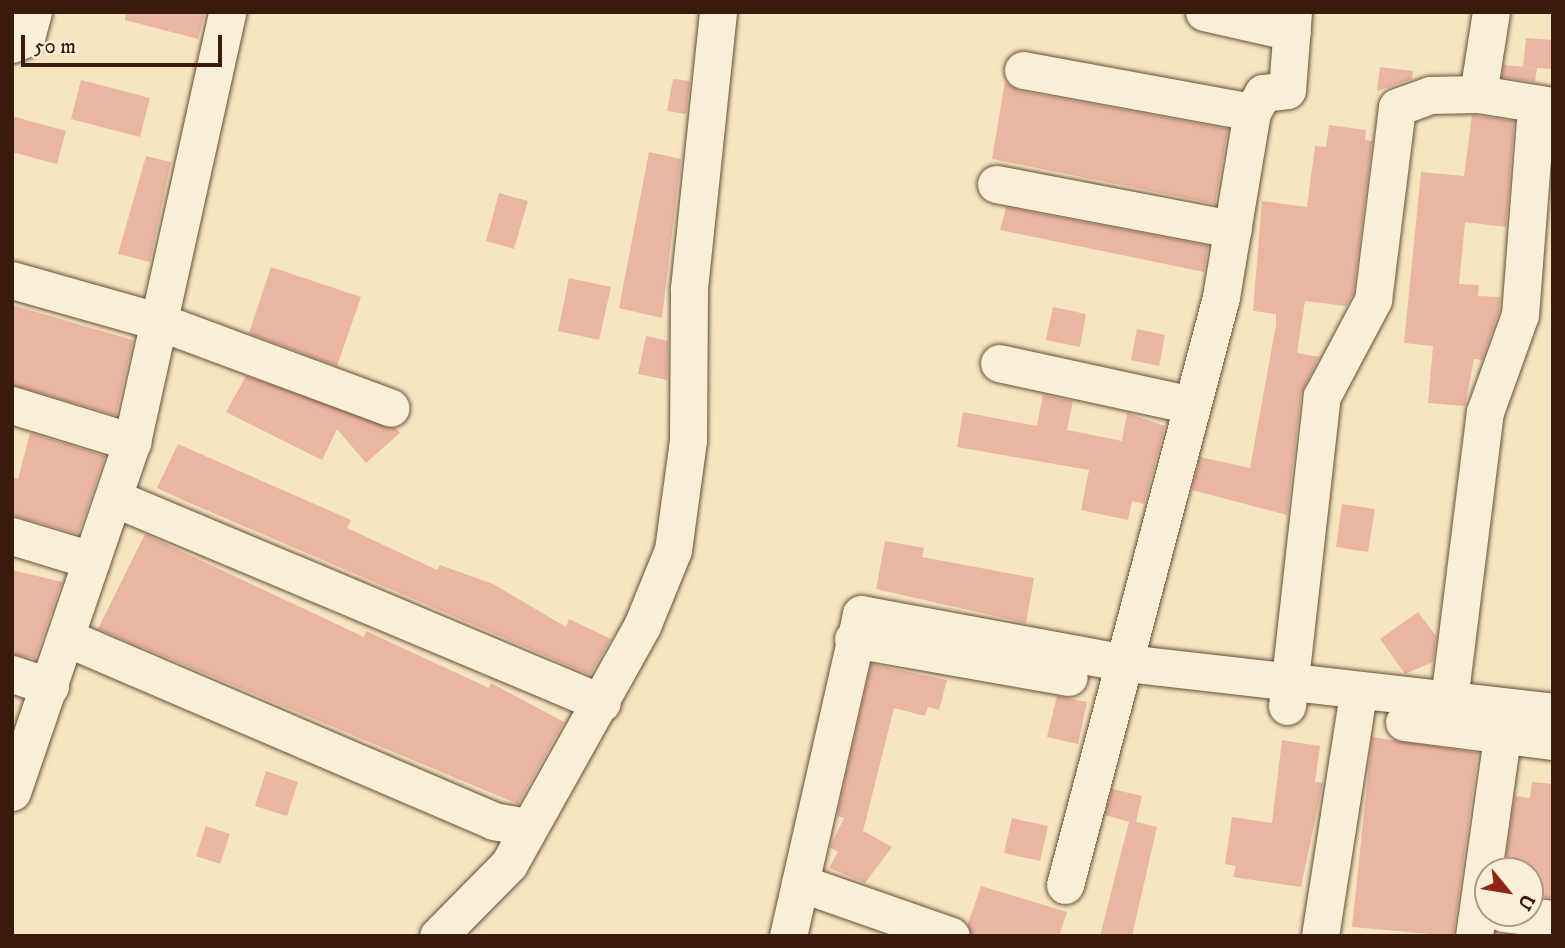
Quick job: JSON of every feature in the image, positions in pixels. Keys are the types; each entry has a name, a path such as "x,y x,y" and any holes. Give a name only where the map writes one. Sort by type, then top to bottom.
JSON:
{"street":[{"path":"12,44 26,38 33,12"},
{"path":"12,792 132,442 227,12"},
{"path":"438,936 509,864 527,827 602,703 674,550 684,494 690,288 718,12"},
{"path":"1065,885 1123,675 1191,405 1233,229 1252,112 1263,93 1287,90 1293,22 1204,12"},
{"path":"1478,94 1491,12"},
{"path":"1023,71 1252,112"},
{"path":"1288,695 1322,396 1373,300 1396,107 1430,95 1478,94 1544,105 1520,315 1485,412 1447,715"},
{"path":"996,184 1233,229"},
{"path":"12,281 160,321 391,408"},
{"path":"999,363 1191,405"},
{"path":"12,405 132,442"},
{"path":"114,498 602,703"},
{"path":"12,536 91,560"},
{"path":"67,638 493,821 527,827"},
{"path":"788,936 853,639 1447,715 1553,712"},
{"path":"12,674 50,686"},
{"path":"1320,936 1356,704"},
{"path":"1447,715 1502,736 1553,741"},
{"path":"1491,857 1502,736"},
{"path":"800,883 951,936"}],"building":[{"path":"126,12 205,12 198,39 125,20"},
{"path":"1526,38 1553,40 1553,69 1523,67"},
{"path":"1504,65 1537,68 1535,82 1502,77"},
{"path":"1380,67 1413,71 1412,79 1377,91"},
{"path":"673,79 690,81 686,114 667,111"},
{"path":"81,80 150,98 140,137 71,119"},
{"path":"1005,82 1019,91 1228,129 1215,204 992,159"},
{"path":"1472,115 1514,121 1506,227 1465,222 1459,284 1479,285 1478,296 1500,297 1499,311 1482,360 1474,359 1465,406 1428,403 1433,346 1404,343 1421,172 1464,176"},
{"path":"12,116 66,131 57,164 12,152"},
{"path":"1329,125 1366,130 1365,140 1372,141 1353,294 1346,306 1305,301 1297,353 1319,357 1301,394 1287,515 1192,490 1200,457 1250,468 1276,325 1276,314 1253,311 1262,201 1307,207 1315,146 1326,147"},
{"path":"649,152 681,159 662,318 619,308"},
{"path":"146,156 171,162 150,262 118,254"},
{"path":"499,193 528,201 514,249 486,241"},
{"path":"1006,207 1208,246 1204,272 1000,230"},
{"path":"271,267 361,297 337,366 249,333"},
{"path":"569,278 611,287 599,340 558,331"},
{"path":"12,305 133,340 116,415 12,385"},
{"path":"1053,307 1086,314 1080,347 1046,340"},
{"path":"1137,329 1165,335 1159,366 1131,360"},
{"path":"646,336 668,341 667,380 638,374"},
{"path":"246,376 396,428 400,433 366,463 337,429 322,460 226,412"},
{"path":"1043,395 1073,401 1067,430 1122,441 1127,413 1165,426 1144,504 1132,501 1128,520 1081,510 1089,470 957,447 963,412 1037,426"},
{"path":"30,433 105,456 78,534 12,515 12,477 18,479"},
{"path":"178,444 351,520 347,528 437,570 440,565 493,584 566,627 569,619 611,639 590,675 183,500 157,488"},
{"path":"1342,504 1375,509 1368,552 1336,547"},
{"path":"145,534 364,637 366,631 489,688 491,683 564,722 518,804 98,629"},
{"path":"885,541 924,548 922,557 1034,578 1026,623 876,589"},
{"path":"12,570 62,582 35,659 12,654"},
{"path":"1418,612 1436,636 1433,662 1405,674 1380,639"},
{"path":"871,664 947,680 939,710 928,707 925,716 894,708 863,831 892,847 865,883 829,868 838,852 830,847 844,818 837,816"},
{"path":"1057,696 1087,702 1078,744 1047,737"},
{"path":"1372,737 1478,753 1453,936 1352,927"},
{"path":"1282,740 1320,746 1315,782 1323,783 1301,887 1233,877 1236,866 1225,864 1232,817 1272,823"},
{"path":"266,771 298,782 287,816 255,806"},
{"path":"1532,782 1553,784 1553,898 1544,897 1544,857 1506,857 1515,796 1530,798"},
{"path":"1112,789 1142,796 1136,822 1157,827 1132,936 1100,936 1129,822 1105,815"},
{"path":"1012,818 1048,826 1040,861 1004,853"},
{"path":"206,826 230,834 220,864 196,856"},
{"path":"981,886 1067,912 1059,936 971,936 968,924"}]}
